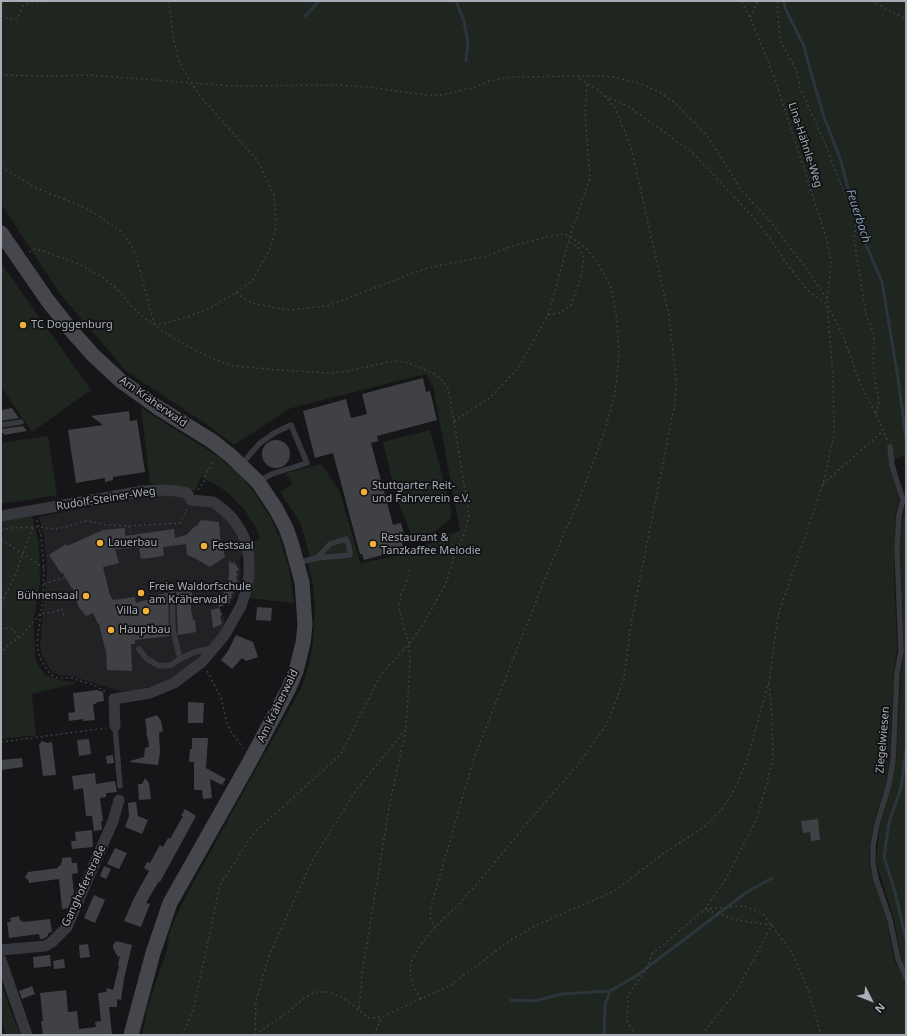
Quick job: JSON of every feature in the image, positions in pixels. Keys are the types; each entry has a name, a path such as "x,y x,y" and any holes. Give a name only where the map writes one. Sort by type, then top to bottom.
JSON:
{"main road":[{"name":"Am Kräherwald","path":"1,232 48,301 93,355 121,381 212,441 258,482 276,509 286,528 302,582 305,625 303,643 296,670 288,690 249,763 170,903 152,952 132,1035"}],"street":[{"name":"Rudolf-Steiner-Weg","path":"1,516 144,491 160,490 187,493 191,500 212,502 224,510 237,526 246,544 249,575 241,606 232,624 216,647 202,662 187,674 162,689 150,694 114,699"},
{"path":"114,699 115,726"},
{"name":"Ganghoferstraße","path":"1,950 45,946 52,942 67,927 113,821 119,800"},
{"path":"1,960 27,1035"}],"lane":[{"path":"1,425 21,422"},
{"path":"240,465 259,444 274,433 291,425 307,463 272,474 258,482"},
{"path":"890,447 892,465 904,499"},
{"name":"Ziegelwiesen","path":"904,499 899,515 897,549 901,651 898,673 893,760 889,784 877,824 873,864 876,879 890,920 898,959 906,977"},
{"path":"297,563 317,558 350,555 349,546 346,539 330,544 317,558"},
{"path":"172,588 173,630 180,659"},
{"path":"139,649 147,659 159,666 171,665 195,652 216,647"},
{"path":"115,726 120,786"}],"path":[{"path":"1,16 14,20 18,18 23,6 33,2 62,1"},
{"path":"154,324 162,324 187,317 210,308 236,293 252,280 271,247 276,226 274,195 257,160 201,97 191,83 178,59 169,1"},
{"name":"Lina-Hähnle-Weg","path":"741,1 750,17 775,79 826,237 831,261 827,305 833,377 834,435 823,484 778,615 769,681"},
{"path":"750,17 758,1"},
{"path":"777,1 780,40 797,72 800,88 827,148 839,181 852,206 856,222 854,240 866,314 874,334 873,367 879,402 876,414"},
{"path":"871,1 906,20"},
{"path":"1,75 89,75 233,86 340,85 377,88 425,95 442,95 475,87 489,81 511,77 615,77 634,82 660,92 674,102 708,136 742,191 770,221 806,268 827,299"},
{"path":"420,999 413,986 410,973 411,963 418,948 482,878 527,823 577,766 608,724 624,679 631,624 675,404 676,378 669,316 631,147 615,108 597,89 577,77"},
{"path":"454,421 490,398 520,367 548,315 570,236 590,178 585,114 587,84"},
{"path":"605,96 630,107 691,151 756,220 807,290 827,305 842,332 861,386 876,414 890,447"},
{"path":"1,167 36,188 79,205 101,217 121,232 130,243 136,255 154,324"},
{"path":"236,293 252,303 287,310 327,306 427,268 483,257 516,245 563,234 570,236 588,250 599,265 611,287 617,320 619,357 615,394 605,430 582,492 550,566 474,758 430,910 431,921 435,928"},
{"path":"548,315 560,313 570,304 581,276 584,258 579,248 569,242"},
{"path":"18,258 30,251 40,250 60,256 82,266 102,277 117,289 131,306 154,324 158,329 184,345 216,360 234,366 329,373 344,372 399,361 411,364 435,374 448,388 469,516 466,532 454,556 446,584 422,626 409,644 381,674 341,754 253,834 220,885 194,1007 183,1035"},
{"path":"823,484 883,431"},
{"path":"1,530 33,527 54,529 84,521 107,525 129,526 180,523 191,500 205,480 205,475 215,460"},
{"path":"34,510 41,535 44,568 44,584 38,635 40,658 50,674 58,678 71,678 94,686 104,690 114,699"},
{"path":"129,526 133,549"},
{"path":"1,603 13,580 33,527"},
{"path":"1,539 44,568"},
{"path":"359,1011 362,974 389,808 406,728 410,664 409,644 399,608 401,595 410,572"},
{"path":"44,584 66,577"},
{"path":"1,656 8,645 19,638 41,613 51,613 62,609 64,616"},
{"path":"1,629 13,629 19,638"},
{"path":"202,662 215,685 227,724 246,751"},
{"path":"636,1035 627,1022 628,995 647,968 652,954 705,909 726,879 757,817 773,757 769,681"},
{"path":"255,1035 288,1012 303,999 315,992 328,992 343,998 369,1018 382,1016 451,985 512,939 537,925 616,890 661,855 704,827 722,809 735,789 747,760 769,681"},
{"path":"1,742 115,726"},
{"path":"255,1035 256,1000 269,956 312,862 356,790 406,728"},
{"path":"705,909 744,906 762,913 791,951 808,989 821,1035"},
{"path":"705,909 737,920 772,925"},
{"path":"702,1035 737,990 772,925"},
{"path":"374,1035 382,1016"}],"shaded area":[{"path":"1,1 906,1 906,470 904,455 889,463 899,498 896,511 894,549 897,649 886,783 874,822 870,844 869,864 887,921 894,960 905,979 894,920 876,861 880,825 896,760 901,673 904,651 900,550 902,520 906,512 906,1035 142,1035 148,1006 167,950 169,934 174,921 187,894 301,688 309,665 313,643 315,610 313,585 308,564 311,562 301,524 280,492 293,484 285,473 322,464 340,492 360,563 407,554 460,530 433,387 426,374 291,408 234,445 209,426 126,371 61,295 1,204"},
{"name":"TC Doggenburg","path":"1,263 91,390 32,432 1,387"},
{"path":"141,408 219,457 239,474 253,491 270,516 279,536 289,569 294,603 250,598 255,563 251,543 260,539 256,528 244,509 228,493 201,477 195,491 150,483"},
{"path":"430,430 452,512 450,520 426,538 419,539 415,538 411,534 396,496 383,442"},
{"path":"48,436 57,495 1,504 1,443"},
{"name":"Freie Waldorfschule am Kräherwald","path":"176,495 210,506 230,522 243,545 244,554 239,559 241,574 239,588 230,604 220,607 225,621 219,635 185,670 161,684 149,687 126,692 52,672 42,656 40,646 47,571 44,537 39,517 144,496"},
{"path":"32,515 39,545 40,584 33,621 36,661 45,675 60,680 77,683 32,694 36,735 1,739 1,519"},
{"path":"1,984 20,1035 6,1035 1,1017"}],"building":[{"path":"423,378 426,392 430,391 437,420 377,436 378,441 371,443 393,525 401,523 406,542 402,543 404,549 364,560 362,554 360,554 333,453 315,458 303,411 346,399 351,418 367,414 362,394"},
{"path":"12,408 19,418 1,421 1,410"},
{"path":"129,411 130,421 137,420 145,472 113,477 113,480 105,482 105,478 76,483 68,430 103,425 91,416"},
{"path":"23,426 27,431 4,435 4,433 1,434 1,429"},
{"path":"276,440 282,441 286,444 289,448 289,460 286,464 282,467 276,468 270,467 266,464 263,460 262,454 263,448 266,444 270,441"},
{"path":"201,520 219,522 221,548 223,548 225,557 210,567 187,555 186,544 163,547 164,556 141,559 139,548 115,549 119,563 103,567 110,595 113,600 135,597 136,603 145,600 156,600 156,595 168,593 170,636 135,640 135,644 131,644 132,671 107,670 106,649 99,624 93,613 86,616 78,606 73,588 72,589 63,573 61,573 49,555 66,544 67,546 103,530 125,528 125,536 174,529 175,538 186,535 195,526 196,527"},
{"path":"229,560 232,564 234,562 239,570 236,572 238,575 236,577 238,582 234,583 236,587 233,589 234,592 231,594 232,598 229,599 230,603 218,607 227,586"},
{"path":"191,590 191,610 193,620 195,620 196,632 178,635 176,592"},
{"path":"257,607 272,608 271,621 256,620"},
{"path":"219,608 222,615 220,616 222,624 213,628 211,610"},
{"path":"236,635 253,642 258,657 246,661 242,658 232,669 221,660 228,651"},
{"path":"97,690 103,692 104,701 93,705 95,720 83,721 83,719 69,721 68,713 75,712 73,693"},
{"path":"188,702 204,703 203,723 188,723"},
{"path":"157,715 161,721 163,731 159,733 160,752 158,765 130,762 144,757 145,748 149,747 145,719"},
{"path":"192,738 208,738 206,768 226,779 222,785 210,779 212,798 203,799 202,790 194,790 194,762 189,762 190,749 192,749"},
{"path":"89,739 91,754 79,756 77,740"},
{"path":"42,741 47,743 52,742 56,775 43,776 39,745"},
{"path":"113,755 114,763 107,764 106,756"},
{"path":"22,758 23,767 1,770 1,760"},
{"path":"95,773 96,784 115,781 117,792 106,793 106,797 100,798 103,821 101,821 102,828 101,830 94,831 92,816 86,816 83,788 74,790 72,776"},
{"path":"145,778 149,783 151,799 139,800 138,784 142,784"},
{"path":"136,802 138,816 148,820 142,834 125,827 129,816 128,803"},
{"path":"185,809 196,816 160,882 159,881 146,903 150,904 141,927 124,921 134,898 149,871 144,868 147,862 150,863 160,845 163,847 168,838 170,839 183,816 181,816"},
{"path":"818,819 820,840 811,841 810,832 803,833 801,821"},
{"path":"92,830 93,847 72,849 71,841 76,841 75,832"},
{"path":"115,848 127,853 119,869 107,864"},
{"path":"71,857 72,863 77,863 78,873 72,874 74,893 68,908 62,909 59,879 29,883 25,877 28,872 58,868 62,858"},
{"path":"104,866 111,869 106,879 100,876"},
{"path":"94,895 105,900 95,923 84,918"},
{"path":"19,916 20,921 22,920 23,922 50,919 52,932 48,933 48,936 43,939 40,939 39,934 9,938 7,922 11,922 10,918"},
{"path":"116,941 132,945 121,1000 117,999 117,1007 109,1007 112,1034 43,1035 40,993 66,990 68,1012 77,1011 79,1029 96,1027 95,1022 101,1021 98,993 106,992 107,988 113,990 120,956 118,957 113,948"},
{"path":"88,944 90,957 80,958 79,945"},
{"path":"50,955 51,966 34,968 33,957"},
{"path":"64,959 65,968 54,969 53,961"},
{"path":"32,986 35,994 22,999 19,991"}],"waterway":[{"path":"305,16 319,1"},
{"path":"456,1 464,21 468,43 466,61"},
{"name":"Feuerbach","path":"784,1 785,8 804,46 823,114 841,161 864,240 882,282 898,378 906,438"},
{"name":"Feuerbach","path":"906,749 901,788 889,822 884,857 895,892 906,939"},
{"path":"604,1035 605,1005 610,991 636,976 747,892 772,878"},
{"path":"511,1000 535,1001 562,994 610,991"}],"place":[{"name":"TC Doggenburg","path":"23,325"},
{"name":"Stuttgarter Reit- und Fahrverein e.V.","path":"364,492"},
{"name":"Lauerbau","path":"100,543"},
{"name":"Restaurant & Tanzkaffee Melodie","path":"373,544"},
{"name":"Festsaal","path":"204,546"},
{"name":"Freie Waldorfschule am Kräherwald","path":"141,593"},
{"name":"Bühnensaal","path":"86,596"},
{"name":"Villa","path":"146,611"},
{"name":"Hauptbau","path":"111,630"}]}
